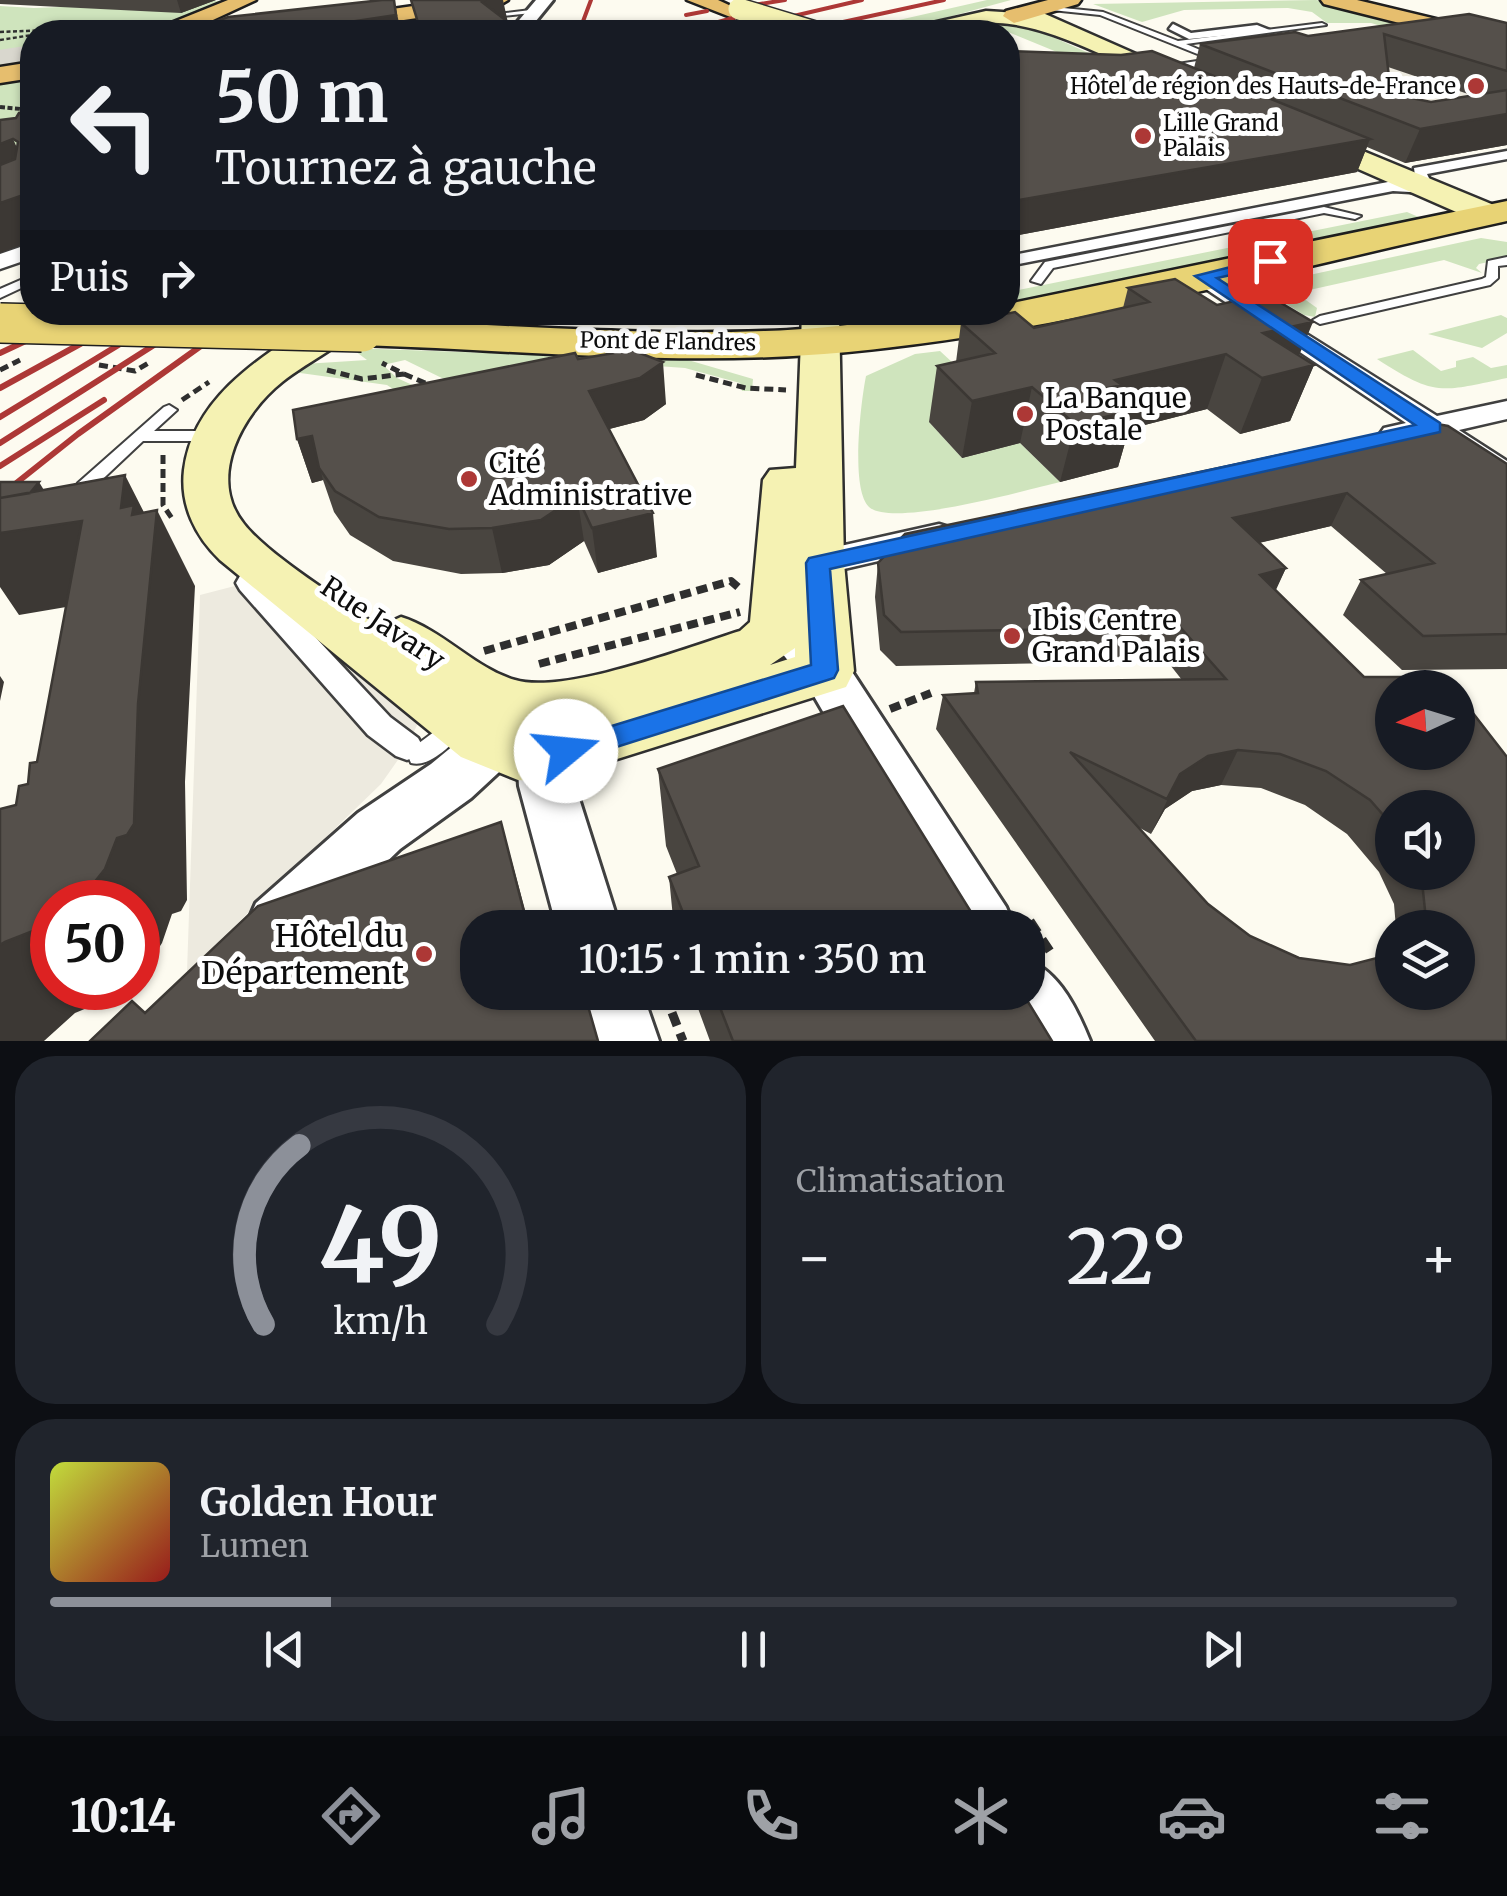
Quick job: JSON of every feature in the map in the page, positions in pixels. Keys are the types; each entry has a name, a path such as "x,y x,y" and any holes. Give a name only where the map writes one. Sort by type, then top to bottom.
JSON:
{"highway":[{"path":"183,20 246,0"},
{"path":"292,8 348,8 441,0"},
{"path":"354,20 498,0"},
{"path":"1023,10 1071,0"},
{"path":"400,20 491,1"},
{"path":"1375,1 1507,40"},
{"path":"1340,2 1507,40"},
{"path":"390,20 464,13"}],"main road":[{"path":"722,4 765,20"},
{"path":"722,4 775,20"},
{"path":"984,20 1023,10 1201,91"},
{"path":"1279,124 1438,193 1503,209"},
{"path":"1020,275 1355,216 1438,193"},
{"name":"Pont de Flandres","path":"1020,313 1503,209"},
{"path":"210,461 223,418 248,391 350,325"},
{"name":"Pont de Flandres","path":"445,325 661,343 933,325"},
{"path":"473,720 825,670 810,336"},
{"path":"473,720 582,700 760,646 753,612 810,336"},
{"name":"Rue Javary","path":"210,461 210,506 228,537 473,720"}],"street":[{"path":"1173,27 1189,36 1257,28 1267,31"},
{"path":"1438,193 1419,171 1507,155"},
{"path":"1020,275 1393,186 1438,193"},
{"path":"1203,276 1507,476"},
{"path":"1359,443 1507,410"},
{"path":"818,563 965,530"},
{"name":"Rue Javary","path":"249,583 379,726 473,720"},
{"path":"753,612 800,646 825,670 973,910"},
{"path":"240,961 353,853 451,780 473,720 550,801 583,910"},
{"path":"615,1010 624,1041"},
{"path":"1036,1010 1056,1041"}],"lane":[{"path":"416,20 546,4"},
{"path":"1023,10 1092,12 1215,58 1211,62 1153,70"},
{"path":"1175,42 1322,25"},
{"path":"1146,31 1159,29"},
{"path":"1320,320 1486,282 1492,278 1492,264 1507,261"},
{"path":"84,487 169,410"},
{"path":"139,436 210,461"}],"path":[{"path":"16,118 20,116"},
{"path":"691,374 746,388 810,336"},
{"path":"0,370 20,360"},
{"path":"404,374 446,387"},
{"path":"732,581 753,612 473,720 472,654 732,581"},
{"path":"889,710 930,692"},
{"path":"671,1010 682,1041"}],"green space":[{"path":"238,0 185,20 20,20 20,70 0,73 0,6"},
{"path":"987,0 1011,0 937,20 899,20"},
{"path":"1316,0 1408,20 1429,40 1371,23 1327,23 1312,12 1288,8 1184,10 1142,22 1093,4"},
{"path":"1020,22 1158,84 1096,68 1020,37"},
{"path":"20,82 20,144 0,147 0,84"},
{"path":"1407,212 1430,222 1020,307 1020,290"},
{"path":"1481,238 1507,242 1507,258 1479,264 1476,268 1482,273 1444,260 1296,293 1317,308 1315,317 1304,315 1258,286"},
{"path":"1501,315 1507,318 1507,333 1482,348 1428,334"},
{"path":"351,348 688,360 753,379 752,391 742,391 740,383 685,368 657,366 448,381 405,360 383,365 397,378 430,393 402,395 387,385 293,372 304,364 367,360"},
{"path":"1413,350 1441,371 1456,367 1456,361 1473,357 1491,368 1507,365 1507,378 1439,388 1413,380 1377,359"},
{"path":"940,351 966,375 930,423 962,458 1020,443 1060,482 931,510 883,512 869,507 863,497 858,464 866,376 915,354"}],"shaded area":[{"path":"1342,42 1496,103 1507,140 1286,60"},
{"path":"254,581 422,714 407,747 381,784 187,972 200,595"}],"building":[{"path":"382,0 394,0 396,15 363,20 220,20"},
{"path":"411,0 485,0 482,2 505,20 417,20"},
{"path":"1469,14 1507,23 1507,71 1384,34 1391,94 1431,102 1507,90 1507,114 1420,129 1200,44 1295,32 1308,36"},
{"name":"Lille Grand Palais","path":"1020,51 1121,55 1152,51 1370,139 1020,200"},
{"path":"19,113 20,196 0,203 0,165 15,159 18,142 13,139 0,144 0,120 16,118"},
{"path":"1175,279 1217,305 1266,294 1313,322 1263,333 1314,365 1262,378 1226,354 1115,380 1122,385 1108,388 1135,410 1075,424 1032,387 972,401 937,366 995,353 963,325 1020,325 1020,316 1034,328 1149,302 1128,288"},
{"path":"632,350 663,362 640,378 589,391 653,513 592,528 577,496 541,520 492,528 449,529 379,517 335,491 319,468 312,436 297,439 293,410 575,353 578,359"},
{"path":"1432,423 1448,426 1507,464 1507,634 1423,636 1361,580 1434,563 1347,493 1233,518 1286,568 1260,575 1364,677 1375,677 1375,770 1475,770 1475,716 1507,757 1507,1041 1196,1041 943,695 978,693 976,682 1226,679 1180,627 901,632 884,615 878,563 905,534","holes":["1238,750 1280,754 1326,771 1375,806 1375,790 1475,790 1475,890 1423,890 1425,910 1475,910 1475,1010 1375,1010 1375,958 1350,965 1299,958 1250,936 1208,904 1070,752 1167,799 1180,774 1208,756"]},
{"path":"125,475 121,508 134,505 132,515 157,510 138,704 134,824 127,835 117,838 105,869 96,880 30,880 30,932 0,945 0,809 16,805 19,786 28,784 30,763 37,762 82,521 0,533 0,498"},
{"path":"0,482 39,482 30,493 0,498"},
{"path":"843,706 970,910 682,910 669,877 699,866 658,769"},
{"path":"501,822 523,910 460,910 460,1010 589,1010 598,1041 90,1041 123,1010 160,1010 160,999 258,906"},
{"path":"721,1010 1033,1010 1052,1041 733,1041"}],"tunnel":[{"path":"0,62 20,59"}],"railway":[{"path":"584,20 591,0"},
{"path":"754,5 785,0"},
{"path":"776,20 862,0"},
{"path":"852,20 944,0"},
{"path":"686,15 707,11"},
{"path":"726,20 740,16"},
{"path":"0,329 20,319"},
{"path":"27,341 60,325"},
{"path":"86,341 115,325"},
{"path":"126,341 152,325"},
{"path":"161,341 186,325"},
{"path":"208,341 230,325"},
{"path":"0,353 32,338"},
{"path":"0,388 91,338"},
{"path":"0,417 130,338"},
{"path":"0,443 165,338"},
{"path":"0,496 78,434 212,338"},
{"path":"0,466 104,400"}],"place":[{"name":"Hôtel de région des Hauts-de-France","path":"1476,86"},
{"name":"Lille Grand Palais","path":"1143,136"},
{"name":"La Banque Postale","path":"1025,414"},
{"name":"Cité Administrative","path":"469,479"},
{"name":"Ibis Centre Grand Palais","path":"1012,636"},
{"name":"Hôtel du Département","path":"424,954"}],"route":[{"path":"566,751 825,670 818,563 1432,427 1203,276 1270,261"}]}
